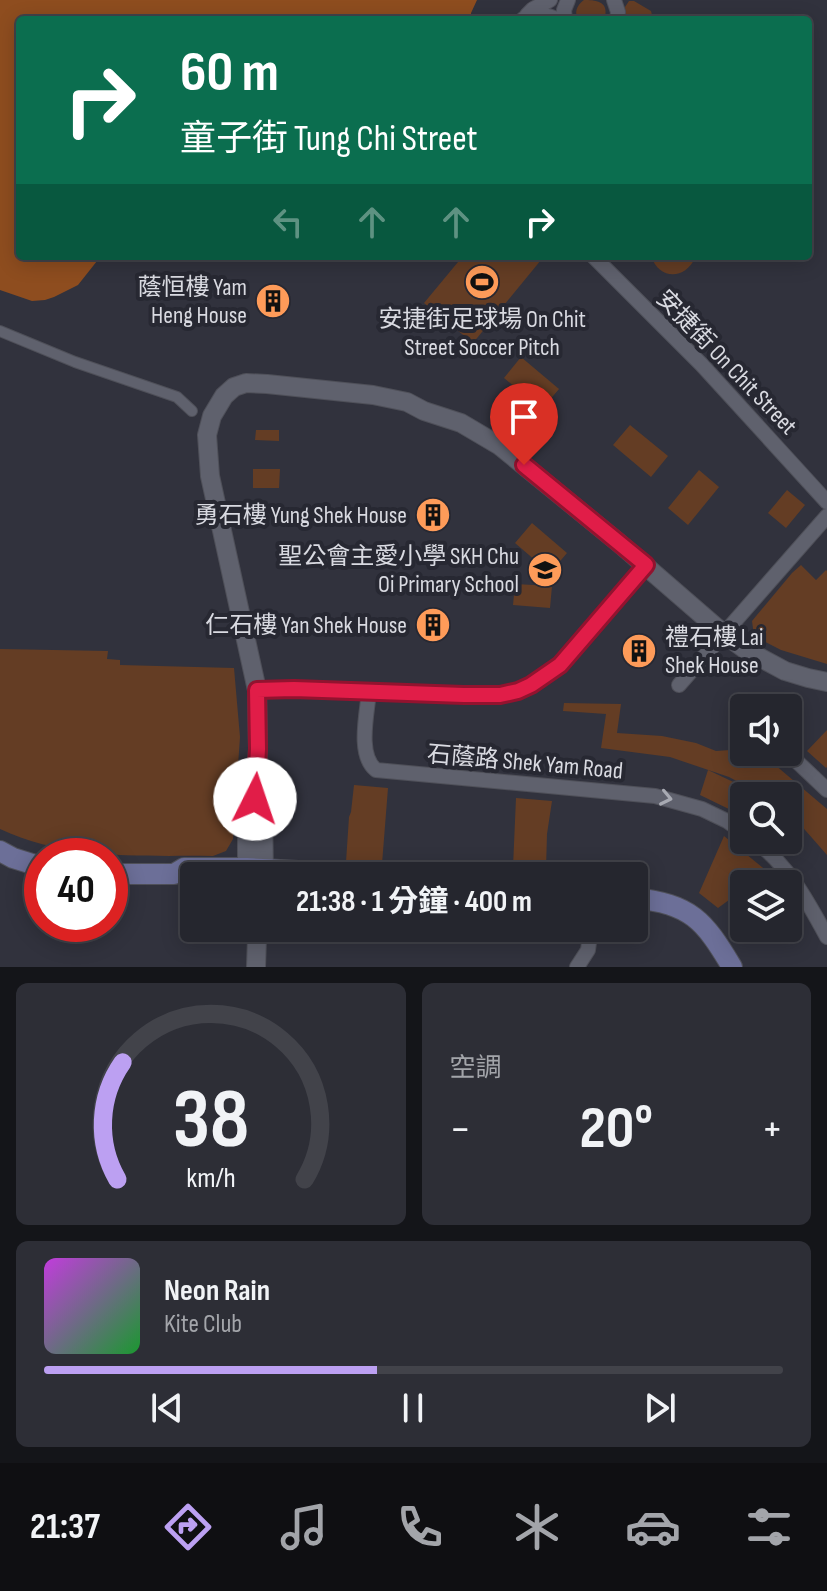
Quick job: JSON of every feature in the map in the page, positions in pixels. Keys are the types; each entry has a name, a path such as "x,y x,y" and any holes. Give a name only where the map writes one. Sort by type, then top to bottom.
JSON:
{"main road":[{"path":"0,851 24,861"},
{"path":"128,874 174,874 180,870"},
{"path":"174,874 180,879"},
{"path":"648,900 674,905 695,918 712,934 732,967"}],"street":[{"path":"525,16 550,0"},
{"path":"526,16 548,16"},
{"name":"安捷街 On Chit Street","path":"597,260 702,365 827,502"},
{"path":"0,331 75,362 177,397 192,411"},
{"path":"254,862 247,812 255,799 257,690 210,476 207,435 208,425 224,396 234,387 246,383 373,395 407,402 461,423 500,446 746,650 775,666 827,682"},
{"path":"679,685 827,516"},
{"path":"257,690 500,695 518,691 560,665 646,565"},
{"name":"石蔭路 Shek Yam Road","path":"369,692 365,754 371,767 380,771 655,796 702,809 730,823"},
{"path":"802,766 827,790"},
{"path":"771,854 794,880 827,937"},
{"path":"256,967 257,942"},
{"path":"577,967 588,950 589,942"}],"shaded area":[{"path":"0,0 477,0 471,16 16,16 16,260 98,260 78,285 45,300 32,301 0,290"},
{"path":"584,0 602,3 605,16 577,16"},
{"path":"629,1 634,1 651,11 652,15 626,16 625,7"},
{"name":"安捷街足球場 On Chit Street Soccer Pitch","path":"460,260 541,260 473,343 424,303"},
{"path":"653,260 694,260 685,270 672,274 660,270"},
{"path":"521,357 559,389 542,409 504,378"},
{"path":"630,425 668,456 651,477 613,445"},
{"path":"256,430 279,430 279,441 255,440"},
{"path":"253,469 280,469 279,488 253,488"},
{"path":"699,470 719,487 688,525 668,508"},
{"path":"787,490 805,505 786,528 768,513"},
{"path":"532,523 567,553 550,573 515,543"},
{"path":"801,565 816,580 827,571 827,664 781,650 754,636 752,621"},
{"path":"515,584 552,586 550,608 513,605"},
{"path":"0,649 108,651 107,659 120,660 120,665 234,668 240,737 233,839 226,851 213,856 128,855 128,838 24,838 0,829"},
{"path":"564,703 621,704 617,733 662,736 716,751 730,750 730,766 776,766 795,782 738,782 670,757 601,748 606,714 563,711"},
{"path":"827,730 827,767 826,768 807,751"},
{"path":"708,770 733,782 730,782 730,810 700,795"},
{"path":"354,785 388,788 382,862 346,862"},
{"path":"802,788 827,809 827,855 802,827"},
{"path":"516,798 552,801 546,862 513,862"},
{"path":"724,836 730,841 730,854 746,854 766,870 730,870 730,899 718,908 699,893"}],"place":[{"name":"安捷街足球場 On Chit Street Soccer Pitch","path":"482,282"},
{"name":"蔭恒樓 Yam Heng House","path":"273,301"},
{"name":"勇石樓 Yung Shek House","path":"433,515"},
{"name":"聖公會主愛小學 SKH Chu Oi Primary School","path":"545,570"},
{"name":"仁石樓 Yan Shek House","path":"433,625"},
{"name":"禮石樓 Lai Shek House","path":"639,651"}],"route":[{"path":"255,799 257,690 464,695 500,695 518,691 560,665 646,565 524,465"}]}
